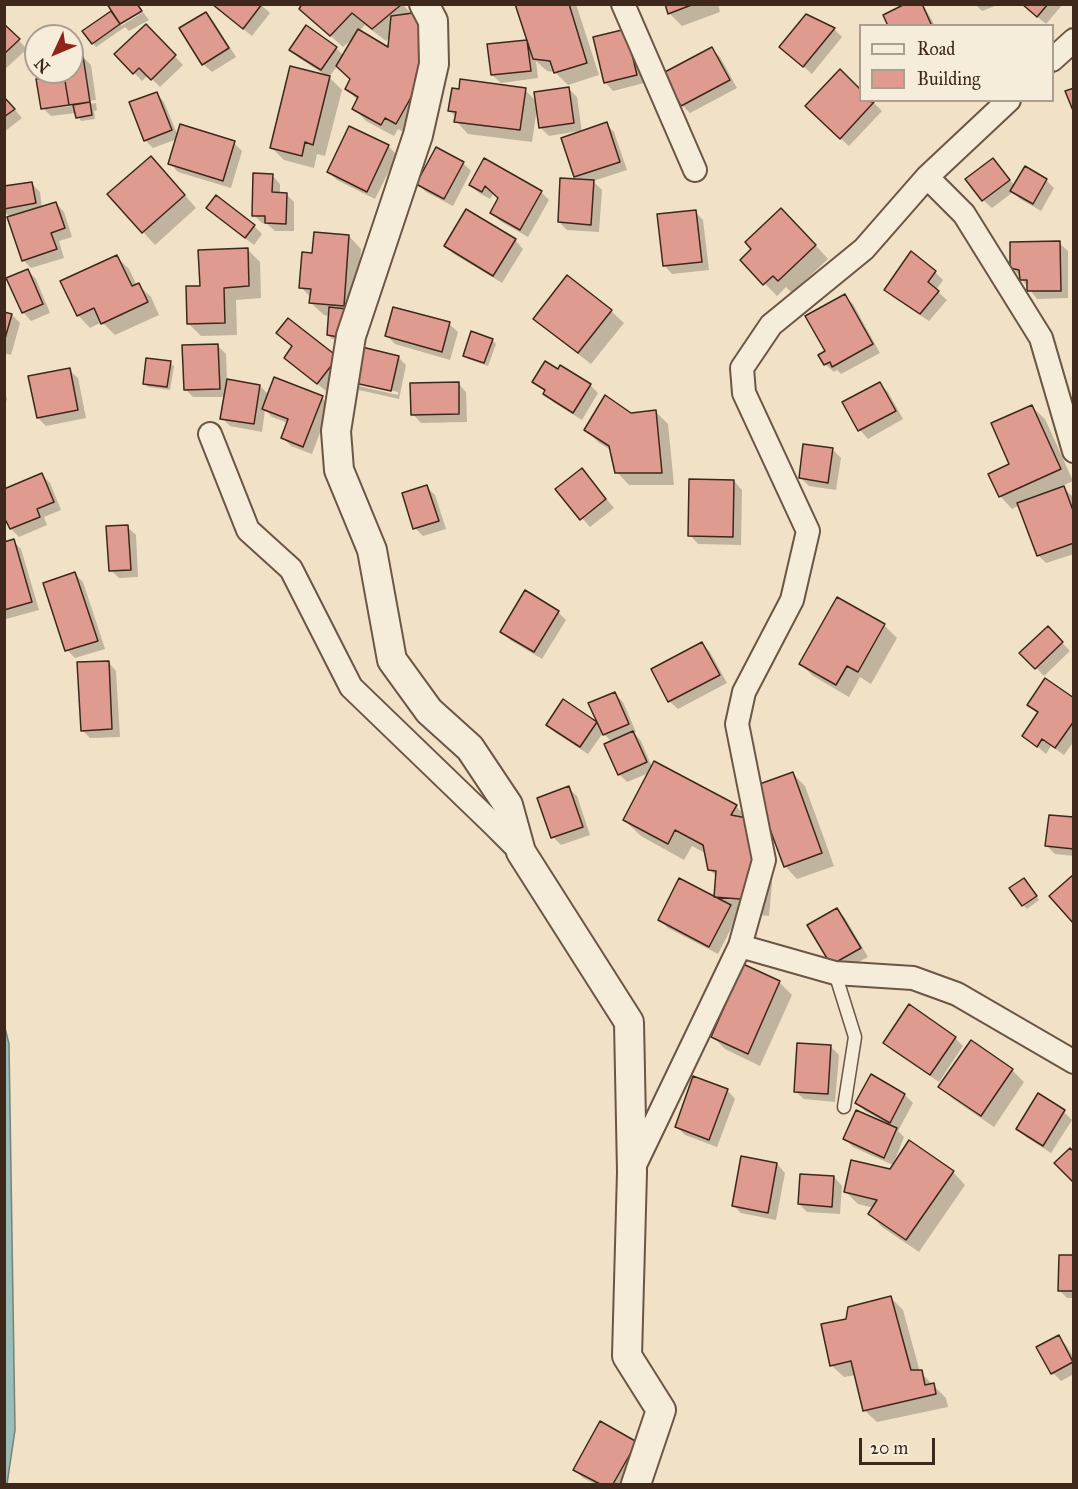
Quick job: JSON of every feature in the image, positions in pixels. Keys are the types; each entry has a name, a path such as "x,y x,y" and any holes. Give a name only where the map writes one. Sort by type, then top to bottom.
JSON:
{"street":[{"path":"424,4 433,21 434,64 418,135 351,336 336,431 339,470 372,550 392,660 429,711 470,748 508,805 521,852"},
{"path":"623,4 695,170"},
{"path":"1054,59 1074,40"},
{"path":"632,1172 740,946 764,860 737,724 744,692 792,600 808,531 744,393 742,368 771,325 864,249 927,177 1007,102"},
{"path":"927,177 964,214 1041,338 1074,451"},
{"path":"210,434 248,530 291,569 351,687 521,852 629,1022 632,1172 627,1356 661,1410 636,1485"},
{"path":"740,946 835,973 913,978 957,994 1074,1062"}],"lane":[{"path":"835,973 855,1037 844,1107"}],"water":[{"path":"5,1028 9,1044 15,1430 7,1484 4,1484"}],"building":[{"path":"107,4 137,4 142,11 120,24"},
{"path":"212,4 262,4 243,29"},
{"path":"302,4 402,4 372,29 352,13 330,36 299,9"},
{"path":"515,4 569,4 587,63 554,73 550,61 533,59"},
{"path":"665,4 694,4 668,14"},
{"path":"905,4 922,4 931,24 887,24 883,15"},
{"path":"1022,4 1048,4 1037,17"},
{"path":"111,11 120,24 92,44 84,34 84,30"},
{"path":"206,12 229,48 202,65 179,28"},
{"path":"413,13 422,28 423,76 396,124 385,118 381,125 352,109 358,97 345,89 350,79 336,66 358,29 388,47 391,16"},
{"path":"806,14 835,28 803,67 779,47"},
{"path":"4,24 20,39 4,54"},
{"path":"146,24 176,55 151,80 139,68 133,74 114,54"},
{"path":"306,25 337,47 321,70 289,50"},
{"path":"626,29 637,75 604,83 593,37"},
{"path":"527,40 531,71 491,75 487,44"},
{"path":"712,47 730,80 681,106 663,73"},
{"path":"84,63 90,102 69,105 66,84 84,84"},
{"path":"290,66 330,76 313,145 305,142 302,156 270,148"},
{"path":"840,69 859,88 859,102 874,102 840,139 805,106"},
{"path":"460,79 526,88 520,130 454,122 456,112 448,111 452,88 459,89"},
{"path":"37,84 66,84 69,105 41,109"},
{"path":"569,87 574,123 539,128 534,92"},
{"path":"1074,88 1074,113 1065,91"},
{"path":"157,92 172,130 144,141 129,102"},
{"path":"4,97 15,109 4,117"},
{"path":"90,102 92,115 76,118 73,105"},
{"path":"607,122 620,162 574,177 561,138"},
{"path":"180,124 235,141 223,181 168,164"},
{"path":"349,126 389,145 367,192 327,172"},
{"path":"436,147 464,162 444,199 416,184"},
{"path":"151,156 185,195 142,233 107,194"},
{"path":"484,158 542,191 520,230 490,213 498,198 485,186 482,192 469,185"},
{"path":"993,158 1010,180 982,201 965,179"},
{"path":"1025,166 1047,179 1033,204 1010,191"},
{"path":"253,173 273,174 272,192 287,193 286,224 265,223 265,216 252,216"},
{"path":"560,178 594,180 591,225 558,222"},
{"path":"32,182 36,203 4,209 4,186"},
{"path":"216,195 255,225 245,238 206,208"},
{"path":"56,202 65,228 51,233 57,249 22,261 7,217"},
{"path":"781,208 816,245 778,281 773,276 763,285 740,260 751,249 745,242"},
{"path":"466,209 516,239 493,276 444,246"},
{"path":"696,210 702,262 663,266 657,214"},
{"path":"314,232 349,235 344,306 309,303 311,289 299,288 302,252 312,253"},
{"path":"1060,241 1061,291 1027,291 1027,280 1020,280 1019,270 1010,268 1010,242"},
{"path":"248,248 249,286 224,288 225,323 187,324 186,286 200,286 198,250"},
{"path":"911,251 936,271 928,282 939,291 920,314 884,290"},
{"path":"117,255 132,286 139,283 148,302 101,324 94,308 77,316 60,281"},
{"path":"28,269 43,304 22,313 6,278"},
{"path":"567,275 612,310 578,353 533,319"},
{"path":"845,294 873,344 832,367 830,362 824,365 818,355 825,351 805,316"},
{"path":"329,307 347,309 344,338 327,335"},
{"path":"393,307 450,322 442,352 385,336"},
{"path":"4,312 12,314 4,342"},
{"path":"288,318 338,357 317,384 284,358 292,346 276,333"},
{"path":"471,331 493,339 484,363 463,356"},
{"path":"218,344 220,389 184,390 182,345"},
{"path":"358,346 399,356 391,391 350,382"},
{"path":"146,358 171,361 167,387 143,384"},
{"path":"545,361 558,369 560,365 591,384 573,413 543,394 545,390 532,382"},
{"path":"70,368 78,410 37,418 28,376"},
{"path":"274,377 323,396 303,447 281,438 288,419 262,409"},
{"path":"227,379 260,385 254,424 220,419"},
{"path":"459,382 459,414 411,415 410,383"},
{"path":"880,382 896,411 858,431 842,402"},
{"path":"605,395 631,413 656,410 662,473 615,473 609,446 584,430"},
{"path":"1032,405 1061,469 999,497 988,474 1009,464 991,423"},
{"path":"803,444 833,448 828,483 799,478"},
{"path":"582,468 606,499 580,520 555,489"},
{"path":"42,473 54,502 37,509 40,517 10,529 4,517 4,489"},
{"path":"689,479 734,480 733,537 688,536"},
{"path":"427,485 439,521 413,529 402,493"},
{"path":"1064,486 1074,513 1074,543 1037,556 1017,503"},
{"path":"128,525 131,570 109,571 106,526"},
{"path":"14,539 32,602 4,610 4,542"},
{"path":"75,572 98,641 65,651 43,583"},
{"path":"525,590 559,611 534,652 500,632"},
{"path":"837,597 885,624 858,672 847,666 836,685 799,664"},
{"path":"1048,626 1063,642 1035,669 1019,653"},
{"path":"702,642 720,675 668,702 651,669"},
{"path":"109,661 112,729 81,731 77,662"},
{"path":"1045,678 1074,698 1074,721 1055,748 1042,739 1037,747 1022,736 1038,712 1027,705"},
{"path":"615,692 629,724 603,735 588,703"},
{"path":"563,699 597,722 580,747 546,725"},
{"path":"633,731 647,762 618,775 604,744"},
{"path":"654,761 737,805 731,815 747,818 757,865 753,900 714,897 716,871 708,870 703,845 675,830 668,844 623,820"},
{"path":"793,772 822,853 784,867 754,786"},
{"path":"569,786 583,827 551,838 537,798"},
{"path":"1049,815 1074,817 1074,849 1045,846"},
{"path":"1074,874 1074,924 1049,896"},
{"path":"679,878 731,905 709,947 658,920"},
{"path":"1024,878 1037,896 1022,906 1009,888"},
{"path":"837,908 861,948 831,965 807,925"},
{"path":"743,964 780,981 748,1054 711,1037"},
{"path":"909,1004 956,1037 930,1075 883,1043"},
{"path":"971,1040 1013,1069 981,1116 938,1087"},
{"path":"797,1043 831,1045 828,1094 794,1092"},
{"path":"871,1074 905,1094 890,1123 855,1103"},
{"path":"693,1076 728,1089 709,1140 675,1127"},
{"path":"1038,1093 1065,1110 1043,1146 1016,1129"},
{"path":"856,1110 897,1128 884,1158 843,1139"},
{"path":"909,1140 954,1171 906,1240 868,1214 877,1200 844,1192 851,1160 890,1169"},
{"path":"1070,1148 1074,1152 1074,1183 1054,1163"},
{"path":"741,1156 777,1163 768,1213 732,1206"},
{"path":"800,1174 834,1176 832,1207 798,1204"},
{"path":"1059,1255 1074,1255 1074,1291 1058,1291"},
{"path":"891,1296 911,1370 922,1370 925,1385 934,1383 936,1394 863,1411 851,1361 830,1366 821,1324 846,1319 848,1307"},
{"path":"1059,1335 1073,1362 1051,1374 1036,1347"},
{"path":"600,1421 637,1442 613,1484 600,1484 573,1470"}]}
